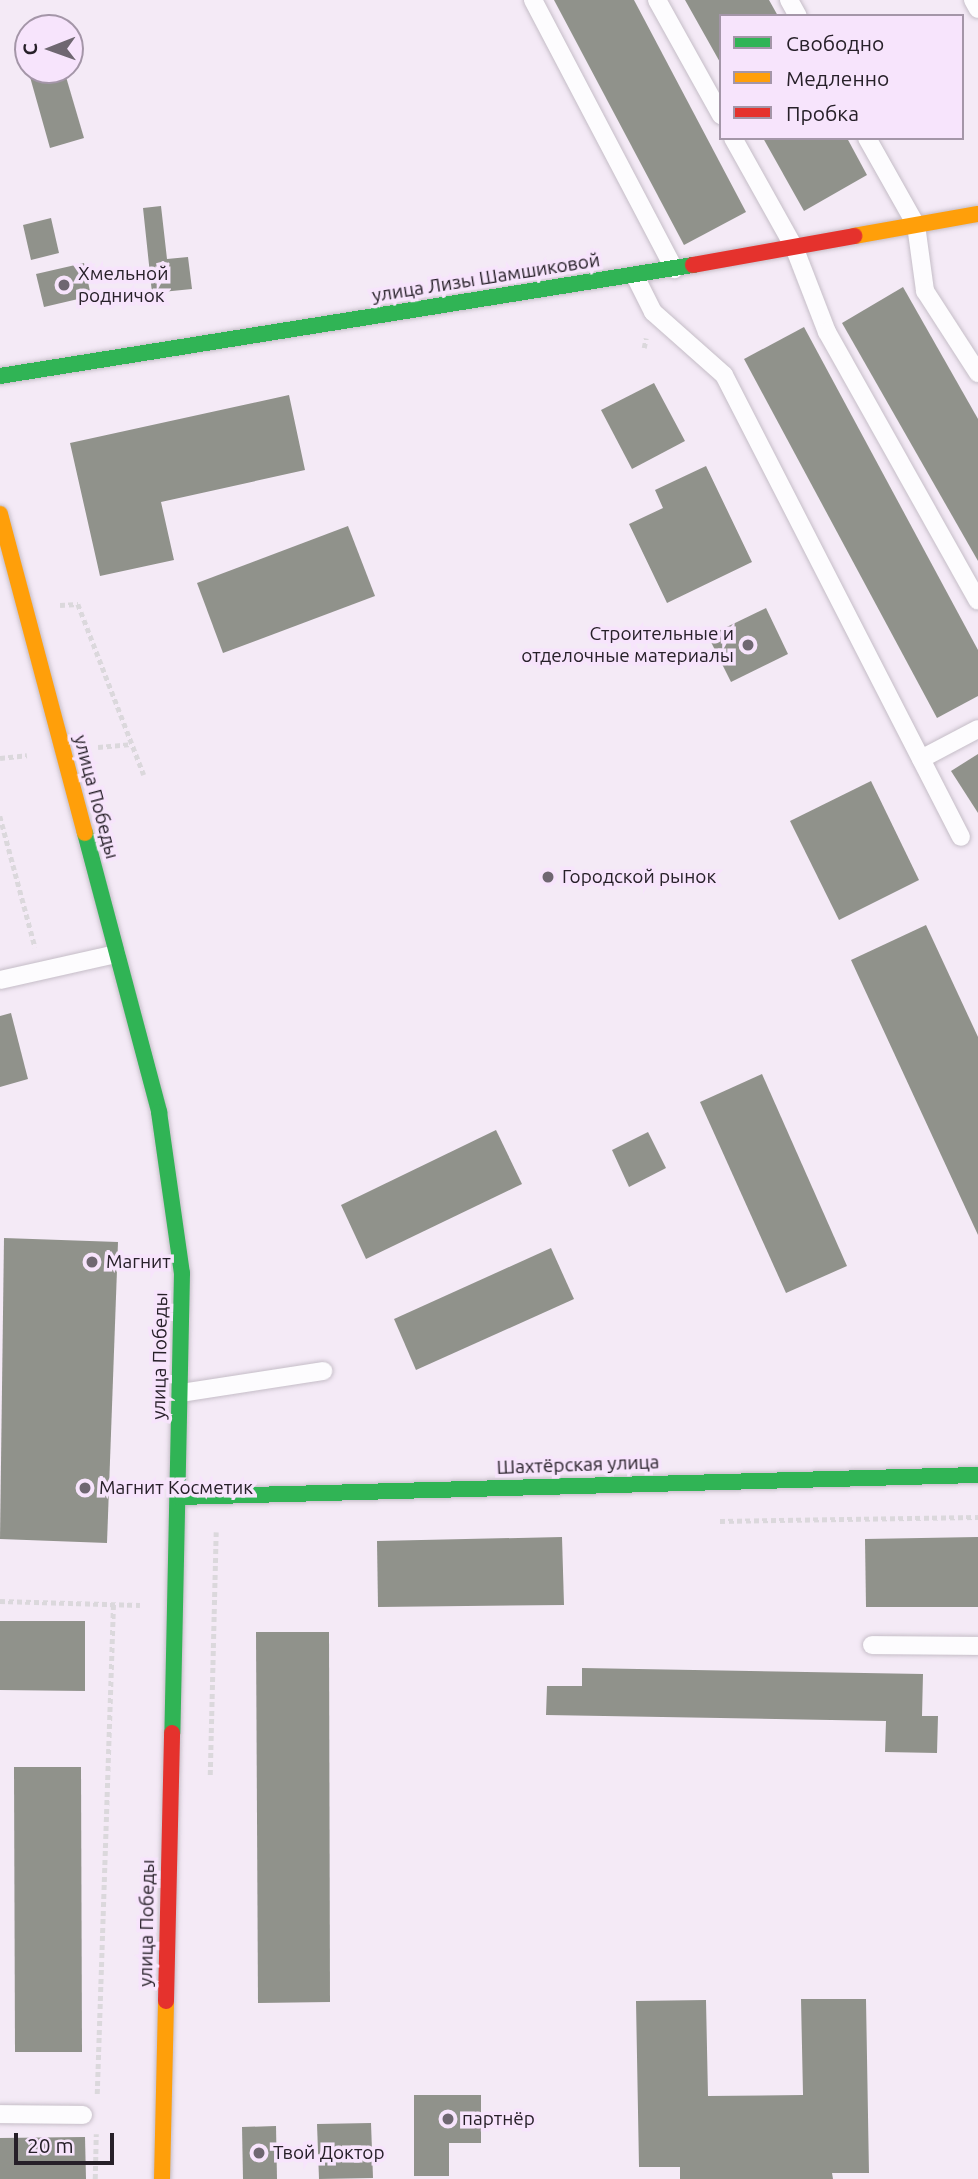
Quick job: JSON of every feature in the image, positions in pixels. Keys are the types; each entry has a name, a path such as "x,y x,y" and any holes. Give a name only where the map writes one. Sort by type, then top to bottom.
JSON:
{"street":[{"name":"улица Лизы Шамшиковой","path":"0,376 635,276 978,214"},
{"name":"улица Победы","path":"0,514 159,1112 182,1273 162,2179"},
{"name":"Шахтёрская улица","path":"179,1497 978,1475"}],"lane":[{"path":"533,0 674,269"},
{"path":"657,0 719,111"},
{"path":"973,0 978,9"},
{"path":"734,140 794,247 827,332 978,601"},
{"path":"868,140 916,225 925,291 978,373"},
{"path":"635,276 653,312 724,375 961,837"},
{"path":"921,759 978,729"},
{"path":"0,980 116,954"},
{"path":"181,1393 323,1371"},
{"path":"872,1645 978,1646"},
{"path":"0,2114 90,2119"}],"path":[{"path":"24,607 78,604 144,775"},
{"path":"0,816 41,971"},
{"path":"715,1521 978,1517"},
{"path":"210,1778 216,1530 230,1529"},
{"path":"0,1601 176,1606"},
{"path":"97,2097 113,1604"},
{"path":"90,2119 95,2179"}],"building":[{"path":"554,0 634,0 746,212 684,245"},
{"path":"685,0 769,0 777,14 719,14 719,60"},
{"path":"32,84 68,84 84,138 50,148"},
{"path":"764,140 848,140 867,175 804,211"},
{"path":"161,206 167,259 188,257 192,289 152,293 143,208"},
{"path":"51,218 59,253 31,260 23,225"},
{"name":"Хмельной родничок","path":"84,263 91,296 44,307 36,274"},
{"path":"903,287 978,419 978,561 842,323"},
{"path":"804,327 978,650 978,696 937,718 744,359"},
{"path":"654,383 685,441 632,469 601,410"},
{"path":"289,395 305,470 161,502 174,560 100,576 70,443"},
{"path":"706,466 752,562 667,603 629,524 663,508 655,490"},
{"path":"348,526 375,596 223,653 197,583"},
{"name":"Строительные и отделочные материалы","path":"766,608 788,654 731,682 708,636"},
{"path":"978,754 978,813 951,771"},
{"path":"871,781 919,880 839,920 790,821"},
{"path":"926,925 978,1037 978,1235 851,960"},
{"path":"11,1013 28,1079 0,1087 0,1016"},
{"path":"762,1074 847,1266 786,1293 700,1102"},
{"path":"496,1130 522,1184 366,1259 341,1205"},
{"path":"648,1132 666,1168 629,1187 612,1150"},
{"path":"4,1238 118,1242 107,1543 0,1539"},
{"path":"551,1248 574,1299 416,1370 394,1319"},
{"path":"562,1537 564,1605 378,1607 377,1541"},
{"path":"978,1537 978,1607 866,1607 865,1539"},
{"path":"0,1621 85,1621 85,1691 0,1690"},
{"path":"256,1632 329,1632 330,2002 258,2003"},
{"path":"582,1668 923,1674 922,1716 938,1716 937,1753 885,1752 886,1721 546,1715 547,1686 582,1686"},
{"path":"14,1767 81,1767 82,2052 15,2052"},
{"path":"801,1999 866,1999 869,2173 832,2173 833,2179 680,2179 680,2167 639,2167 636,2001 706,2000 708,2096 803,2095"},
{"name":"партнёр","path":"414,2095 481,2095 481,2143 449,2143 449,2176 414,2176"},
{"path":"371,2123 373,2178 319,2179 317,2124"},
{"name":"Твой Доктор","path":"276,2126 277,2179 243,2179 242,2127"},
{"path":"85,2137 86,2179 0,2179 0,2138"}],"traffic: fast":[{"path":"0,376 693,265"},
{"path":"85,833 159,1112 182,1273 172,1733"},
{"path":"179,1497 978,1475"}],"traffic: slow":[{"path":"854,236 978,214"},
{"path":"0,514 85,833"},
{"path":"162,2179 166,2001"}],"traffic: jam":[{"path":"693,265 854,236"},
{"path":"166,2001 172,1733"}],"place":[{"name":"Хмельной родничок","path":"64,285"},
{"name":"Строительные и отделочные материалы","path":"748,645"},
{"name":"Городской рынок","path":"548,877"},
{"name":"Магнит","path":"92,1262"},
{"name":"Магнит Косметик","path":"85,1488"},
{"name":"партнёр","path":"448,2119"},
{"name":"Твой Доктор","path":"259,2153"}]}
